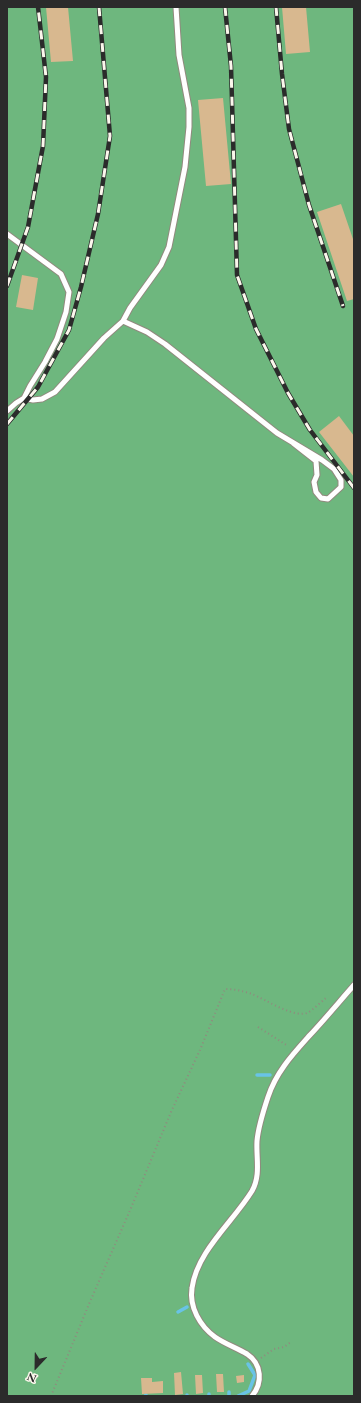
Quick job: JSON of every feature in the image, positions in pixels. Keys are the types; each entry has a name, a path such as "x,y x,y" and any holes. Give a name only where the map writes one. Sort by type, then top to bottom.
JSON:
{"lane":[{"path":"24,398 33,400 42,399 55,392 104,338 124,321 130,308 161,265 168,247 185,167 189,127 189,108 179,55 176,7"},
{"path":"7,234 61,274 69,292 66,312 57,338 45,362 24,398 7,411"},
{"path":"124,321 147,332 165,344 220,389 277,433 316,461 317,475 314,482 316,492 321,498 328,499 341,486 341,480 334,469 322,460 292,443"},
{"path":"252,1396 257,1389 260,1374 255,1362 248,1354 215,1337 201,1324 193,1307 192,1288 201,1260 252,1190 258,1173 257,1140 272,1084 283,1066 354,985"}],"path":[{"path":"51,1396 171,1112 200,1050 225,989 232,989 252,994 286,1010 297,1013 308,1013 326,998"},
{"path":"258,1027 296,1051"},
{"path":"255,1362 274,1349 284,1347 291,1342"}],"green space":[{"path":"7,7 354,7 354,1396 7,1396"}],"building":[{"path":"46,7 68,7 73,61 51,62"},
{"path":"282,7 306,7 310,52 286,54"},
{"path":"223,98 231,184 206,186 198,100"},
{"path":"341,204 354,242 354,299 347,301 317,212"},
{"path":"22,275 38,278 33,310 16,307"},
{"path":"339,416 354,436 354,477 319,432"},
{"path":"181,1372 183,1394 175,1395 174,1373"},
{"path":"216,1374 223,1374 224,1392 217,1392"},
{"path":"195,1375 202,1375 203,1393 196,1394"},
{"path":"244,1375 244,1382 237,1383 236,1376"},
{"path":"141,1378 152,1378 152,1382 163,1381 163,1393 142,1394"}],"waterway":[{"path":"257,1075 270,1075"},
{"path":"178,1312 187,1307"},
{"path":"238,1396 249,1391 255,1375 248,1364"}],"railway":[{"path":"7,286 28,227 43,146 46,77 38,7"},
{"path":"7,424 38,387 69,330 81,287 98,214 110,136 99,7"},
{"path":"225,7 231,66 237,275 256,329 288,393 310,430 354,488"},
{"path":"276,7 289,129 309,205 343,306"}]}
